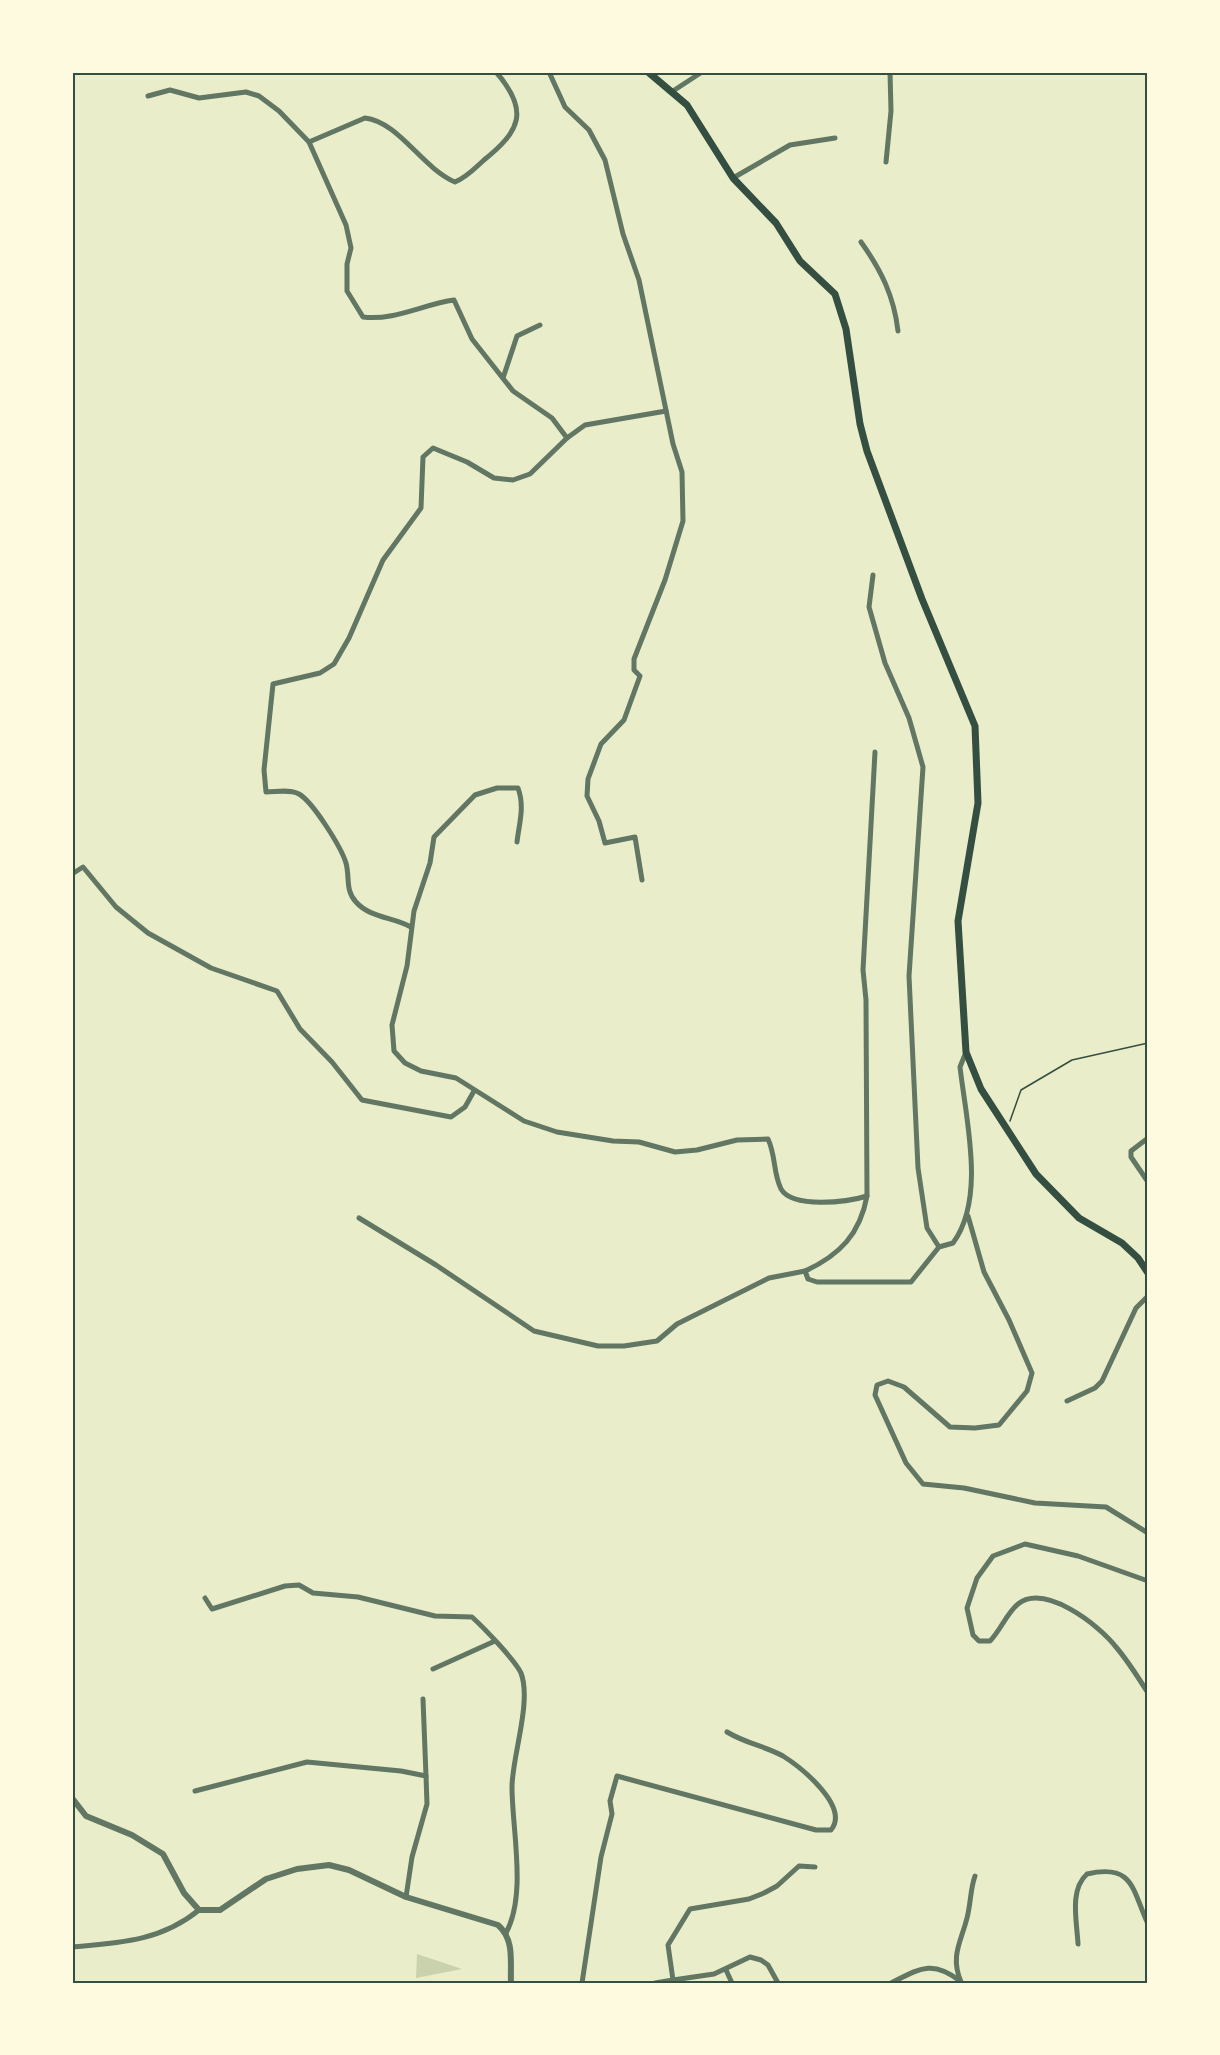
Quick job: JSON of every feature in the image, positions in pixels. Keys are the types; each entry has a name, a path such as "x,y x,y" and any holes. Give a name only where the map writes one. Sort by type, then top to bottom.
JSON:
{"main road":[{"path":"648,72 687,105 733,178 776,223 800,261 835,294 846,328 860,424 867,451 889,502 922,599 975,726 978,802 958,921 958,953 966,1052 981,1089 1036,1174 1079,1218 1122,1243 1138,1258 1148,1273"}],"street":[{"path":"309,142 365,118 373,119 389,128 440,176 455,182 466,178 507,141 516,125 517,108 510,91 496,72"},
{"path":"549,72 565,107 589,130 604,160 623,234 639,280 666,411 682,472 683,521 665,580 634,659 633,670 640,676 624,720 601,744 588,779 587,796 599,821 605,843 634,837 642,880"},
{"path":"673,91 702,72"},
{"path":"886,162 891,111 890,72"},
{"path":"148,96 170,90 199,98 246,92 279,111 309,142 346,225 351,248 347,264 346,291 363,317 376,319 419,310 434,303 454,300 472,339 513,391 552,418 567,438"},
{"path":"733,178 790,145 834,138"},
{"path":"861,242 885,278 896,314 898,332"},
{"path":"503,378 517,336 522,331 540,325"},
{"path":"411,927 399,920 366,911 357,903 347,886 347,866 341,850 332,834 301,796 293,792 266,792 264,770 273,684 320,673 334,664 349,638 383,560 421,508 425,453 433,448 467,462 494,478 513,480 530,474 567,438 585,425 666,411"},
{"path":"873,575 869,607 885,663 909,718 923,767 909,976 918,1168 927,1228 939,1247"},
{"path":"359,1218 436,1264 534,1331 598,1346 624,1346 657,1341 677,1324 769,1278 805,1271 842,1249 863,1219 867,1196 866,1000 863,970 875,752"},
{"path":"517,842 522,826 523,800 518,789 497,788 475,795 435,837 430,863 419,890 411,927 407,966 392,1025 394,1051 413,1067 456,1078 524,1121 557,1132 613,1141 639,1142 675,1152 697,1150 737,1140 768,1139 776,1160 775,1171 782,1190 789,1196 804,1202 849,1201 867,1196"},
{"path":"72,874 83,867 116,907 170,946 211,968 277,991 300,1029 332,1062 362,1101 451,1117 465,1107 474,1091"},
{"path":"805,1271 808,1279 817,1282 911,1282 939,1247 953,1243 968,1216 972,1196 972,1174 960,1067 966,1052"},
{"path":"1148,1138 1131,1151 1131,1157 1148,1182"},
{"path":"968,1216 984,1272 1032,1373 1027,1390 999,1425 975,1428 950,1427 904,1387 888,1381 877,1385 875,1395 906,1463 923,1484 964,1488 1035,1503 1106,1507 1148,1533"},
{"path":"1067,1401 1095,1388 1102,1381 1136,1308 1148,1296"},
{"path":"1148,1581 1078,1556 1025,1544 993,1556 977,1578 967,1608 973,1635 979,1641 990,1641 1018,1604 1039,1597 1058,1603 1081,1616 1115,1645 1148,1693"},
{"path":"205,1598 212,1609 291,1584 299,1585 313,1593 358,1598 435,1616 472,1617 495,1641 521,1673 524,1708 512,1786 517,1847 514,1919 506,1933"},
{"path":"433,1669 495,1641"},
{"path":"406,1897 412,1857 427,1804 423,1699"},
{"path":"582,1983 601,1857 612,1814 610,1801 617,1776 816,1830 831,1830 836,1824 837,1813 824,1792 804,1773 778,1754 747,1744 727,1732"},
{"path":"195,1791 307,1762 378,1768 426,1776"},
{"path":"72,1798 86,1816 132,1835 163,1854 184,1893 199,1910"},
{"path":"72,1947 130,1942 180,1925 199,1910 220,1910 267,1879 297,1869 329,1865 348,1870 406,1897 498,1925 506,1933 511,1944 511,1983"},
{"path":"673,1980 669,1945 690,1909 749,1899 777,1886 799,1866 815,1867"},
{"path":"1078,1944 1075,1901 1078,1887 1087,1874 1111,1870 1125,1877 1135,1888 1148,1924"},
{"path":"962,1982 956,1968 957,1953 967,1921 975,1876"},
{"path":"655,1983 726,1970 745,1959 755,1957 768,1965 777,1983"},
{"path":"891,1983 924,1967 946,1970 962,1982"},
{"path":"726,1970 732,1983"}],"path":[{"path":"1007,1132 1021,1090 1072,1060 1148,1043"}],"green space":[{"path":"417,1954 462,1969 416,1978"}]}
